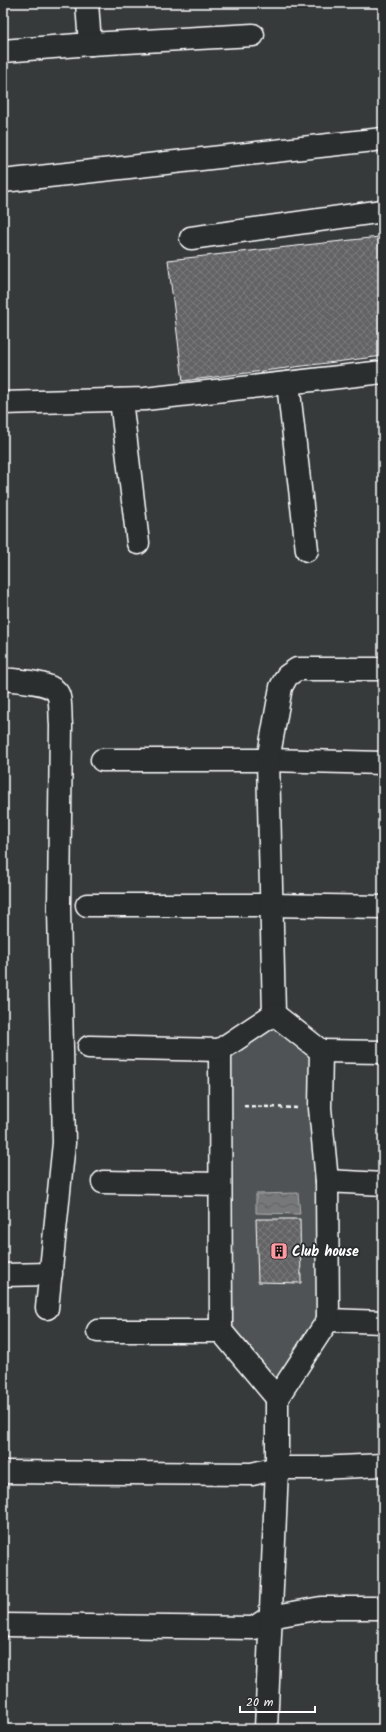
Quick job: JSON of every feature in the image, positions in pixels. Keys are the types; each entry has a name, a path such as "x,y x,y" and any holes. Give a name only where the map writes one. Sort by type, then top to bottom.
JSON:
{"street":[{"path":"87,3 90,44"},
{"path":"3,51 90,44 253,35"},
{"path":"3,181 383,139"},
{"path":"191,238 383,211"},
{"path":"3,403 145,399 383,372"},
{"path":"288,383 307,550"},
{"path":"121,400 138,543"},
{"path":"274,1014 268,760 281,687 287,676 297,669 383,668"},
{"path":"3,679 44,684 55,689 59,696 61,733 59,908 64,1143 47,1308"},
{"path":"102,760 383,762"},
{"path":"87,905 271,905 383,907"},
{"path":"89,1047 220,1050 274,1014"},
{"path":"274,1014 321,1051 383,1052"},
{"path":"220,1050 221,1331 277,1398"},
{"path":"266,1729 278,1468 277,1398 328,1320 327,1181 320,1108 321,1051"},
{"path":"327,1181 383,1184"},
{"path":"103,1182 220,1184"},
{"path":"3,1275 50,1274"},
{"path":"328,1320 383,1322"},
{"path":"98,1332 221,1331"},
{"path":"3,1472 252,1474 278,1468 383,1465"},
{"path":"3,1625 254,1628 270,1616 320,1608 383,1608"}],"path":[{"path":"220,1105 320,1108"}],"shaded area":[{"path":"274,1014 321,1051 328,1320 277,1398 221,1331 220,1050"}],"water":[{"path":"298,1193 300,1214 256,1213 256,1194"}],"building":[{"path":"379,237 383,278 383,356 183,381 168,260"},
{"name":"Club house","path":"256,1219 300,1219 301,1283 258,1282"}],"place":[{"name":"Club house","path":"279,1251"}]}
